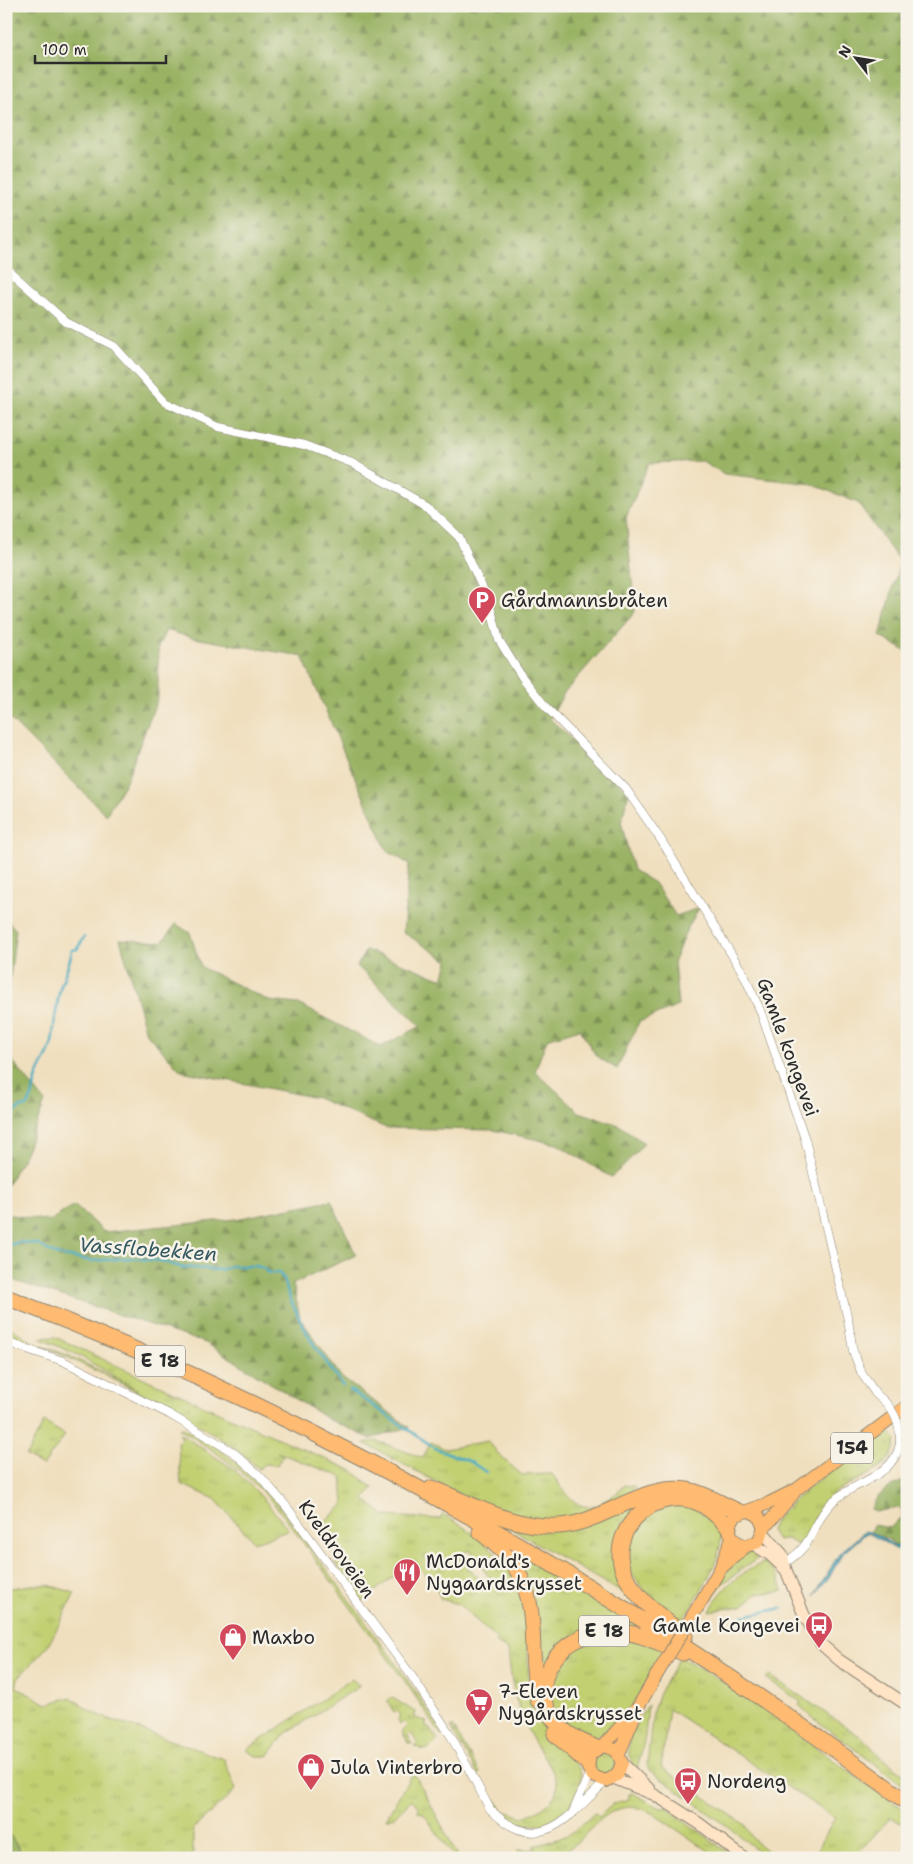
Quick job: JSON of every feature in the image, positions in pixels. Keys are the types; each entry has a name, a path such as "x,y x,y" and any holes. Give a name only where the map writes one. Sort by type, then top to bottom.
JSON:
{"highway":[{"name":"E 18","path":"6,1291 134,1344 265,1404 416,1481 568,1567 704,1651 907,1793"},
{"name":"E 18","path":"6,1297 203,1381 435,1498 620,1605 764,1700 907,1802"},
{"name":"E 18","path":"416,1481 496,1514 541,1526 580,1522 647,1495 673,1489 698,1492 744,1512"},
{"name":"E 18","path":"435,1498 488,1537 517,1570 531,1606 536,1690 539,1708 554,1733 588,1767"},
{"name":"E 18","path":"704,1651 646,1605 635,1593 620,1558 621,1544 634,1518 645,1508 672,1498 694,1501 708,1508 730,1533"},
{"name":"E 18","path":"600,1747 572,1736 560,1726 547,1702 544,1689 546,1675 554,1657 574,1639 591,1633 610,1631 630,1633 655,1641 685,1654 764,1700"}],"main road":[{"name":"154","path":"610,1779 620,1772 621,1758 638,1707 720,1569 732,1518 797,1489 907,1406"},
{"name":"154","path":"720,1569 749,1545 758,1542 764,1530 797,1489"},
{"path":"744,1512 758,1515 764,1530"},
{"path":"730,1533 738,1543 749,1545"},
{"name":"154","path":"588,1767 590,1754 600,1747 638,1707"},
{"path":"600,1747 612,1747 621,1758"},
{"path":"588,1767 597,1779 610,1779"}],"street":[{"name":"Gamle kongevei","path":"6,268 66,322 114,346 165,402 218,427 304,445 352,463 425,505 459,536 488,602 499,640 522,677 546,707 626,789 661,840 743,973 760,1010 805,1139 848,1320 853,1351 862,1374 876,1394 888,1404 897,1417 900,1444 894,1460 887,1468 850,1489 825,1509 808,1541 784,1566"},
{"name":"Kveldroveien","path":"6,1342 64,1361 169,1414 217,1442 248,1465 286,1506 411,1675 451,1736 490,1809 508,1824 521,1830 551,1829 572,1815 610,1779"},
{"path":"764,1530 777,1546 804,1615 821,1644 839,1660 907,1705"},
{"path":"749,1545 769,1554 784,1566"},
{"path":"621,1758 655,1794 700,1824 744,1858"},
{"path":"572,1815 588,1767"},
{"path":"610,1779 655,1794"}],"green space":[{"path":"6,6 246,6 250,9 254,6 907,6 907,652 880,636 900,562 858,503 812,484 724,474 702,461 649,463 626,518 635,612 564,693 550,719 629,792 621,822 633,870 654,883 676,916 699,908 685,933 674,961 678,1006 639,1022 617,1069 596,1056 580,1029 547,1039 535,1071 579,1112 619,1125 644,1143 624,1166 611,1177 557,1144 493,1130 386,1128 317,1098 181,1071 146,1033 120,939 162,942 176,924 190,933 201,967 269,1001 298,1004 381,1047 421,1026 357,966 366,950 443,979 448,961 403,932 409,864 387,851 302,656 193,638 166,630 158,647 158,697 126,781 106,815 6,715"},
{"path":"6,919 16,930 6,1010"},
{"path":"6,1053 45,1102 24,1156 6,1187"},
{"path":"331,1200 356,1255 293,1284 300,1318 342,1378 409,1427 371,1439 328,1419 206,1343 12,1280 11,1260 6,1258 6,1214 50,1221 74,1205 104,1232 236,1219"},
{"path":"6,1325 34,1343 70,1356 138,1390 78,1355 39,1338 55,1337 200,1404 353,1471 373,1488 364,1499 385,1516 440,1519 443,1514 481,1540 503,1562 519,1589 527,1618 529,1687 532,1707 546,1729 575,1762 581,1776 580,1787 571,1804 551,1821 540,1825 529,1825 508,1816 490,1798 493,1797 504,1811 523,1817 542,1808 553,1798 557,1788 550,1766 527,1728 519,1708 512,1680 508,1650 495,1642 497,1639 458,1604 441,1599 435,1586 414,1561 362,1601 334,1561 335,1555 319,1526 344,1505 342,1477 277,1452 283,1455 277,1465 264,1464 259,1469 244,1456 198,1424 115,1380 70,1358 6,1335","holes":["470,1550 494,1584 487,1588 458,1555"]},
{"path":"44,1422 65,1435 43,1466 26,1456"},
{"path":"182,1428 210,1443 235,1461 280,1506 392,1658 443,1732 441,1735 409,1687 280,1511 246,1476 179,1429"},
{"path":"887,1429 896,1439 888,1460 880,1468 849,1484 830,1497 817,1514 800,1546 787,1539 778,1541 771,1531 776,1521 787,1508 822,1477"},
{"path":"179,1433 234,1469 263,1498 288,1529 285,1532 254,1542 215,1499 181,1484 178,1443 182,1439"},
{"path":"377,1441 423,1458 431,1442 445,1449 488,1441 501,1457 522,1475 552,1474 568,1496 581,1505 588,1507 597,1505 609,1498 624,1485 635,1487 627,1498 592,1513 556,1520 519,1518 455,1492 364,1443"},
{"path":"907,1479 907,1549 900,1548 886,1538 870,1532 873,1525 890,1528 901,1517 902,1512 899,1507 875,1512 871,1509 881,1494 890,1487"},
{"path":"642,1504 616,1541 638,1602 491,1517 537,1530"},
{"path":"692,1505 721,1528 721,1540 719,1552 708,1578 680,1624 660,1611 628,1570 626,1548 629,1535 654,1507"},
{"path":"502,1541 669,1641 600,1627 541,1677 536,1624"},
{"path":"751,1552 762,1555 722,1584 708,1603 725,1574 738,1559"},
{"path":"763,1563 774,1570 783,1591 757,1594 743,1606 710,1611 725,1588 746,1571"},
{"path":"31,1585 48,1585 75,1593 48,1646 18,1678 16,1687 47,1704 71,1697 87,1709 101,1716 224,1759 236,1790 193,1829 193,1853 189,1858 25,1858 6,1829 6,1589"},
{"path":"608,1634 666,1649 626,1713 605,1733 594,1738 571,1729 551,1705 551,1675 563,1653"},
{"path":"680,1657 739,1692 850,1773 907,1811 907,1827 891,1817 853,1858 813,1858 835,1818 669,1709 661,1767 744,1824 753,1839 775,1858 767,1858 727,1826 649,1770 647,1764 653,1711 659,1693"},
{"path":"769,1675 864,1739 880,1756 907,1776 907,1788 813,1718 799,1705 801,1702 766,1678"},
{"path":"352,1679 360,1686 286,1733 268,1756 256,1756 246,1750"},
{"path":"391,1697 415,1712 415,1718 426,1721 426,1726 438,1740 430,1748 424,1750 414,1746 418,1743 411,1733 408,1736 412,1744 408,1743 402,1731 407,1726 404,1721 400,1725 398,1720 400,1714 397,1711 394,1712 387,1701"},
{"path":"648,1705 645,1737 637,1770 631,1762 628,1745 633,1729"},
{"path":"453,1726 480,1773 478,1775 451,1728"},
{"path":"604,1752 614,1759 615,1763 608,1773 604,1774 594,1767 593,1763 600,1753"},
{"path":"414,1773 459,1858 455,1858 423,1813 418,1812 419,1807 411,1800 394,1817 386,1819"},
{"path":"632,1793 661,1808 666,1807 735,1858 719,1858 652,1813 635,1808 621,1809 608,1814 563,1852 546,1859 521,1858 518,1850 536,1849 533,1846 566,1835 594,1813 599,1817 614,1803 629,1799 629,1794"},
{"path":"6,1829 25,1858 6,1858"}],"water":[{"path":"865,1531 896,1546 907,1549 907,1552 899,1551 868,1533 865,1534 842,1554 829,1578 814,1596 839,1554"}],"waterway":[{"path":"6,1153 11,1118 14,1112 19,1108 27,1106 31,1100 37,1077 51,1046 58,997 72,950 77,949 84,937"},
{"name":"Vassflobekken","path":"6,1246 19,1242 36,1244 57,1255 92,1261 129,1258 162,1261 180,1267 220,1270 231,1266 256,1266 263,1268 269,1273 279,1273 284,1279 290,1299 310,1339 343,1386"},
{"name":"Vassflobekken","path":"350,1390 435,1448 471,1462 486,1472"},
{"path":"743,1616 783,1608"}],"place":[{"name":"Gårdmannsbråten","path":"482,624"},
{"name":"McDonald's Nygaardskrysset","path":"407,1596"},
{"name":"Gamle Kongevei","path":"819,1649"},
{"name":"Maxbo","path":"233,1661"},
{"name":"7-Eleven Nygårdskrysset","path":"479,1726"},
{"name":"Jula Vinterbro","path":"311,1791"},
{"name":"Nordeng","path":"688,1805"}]}
